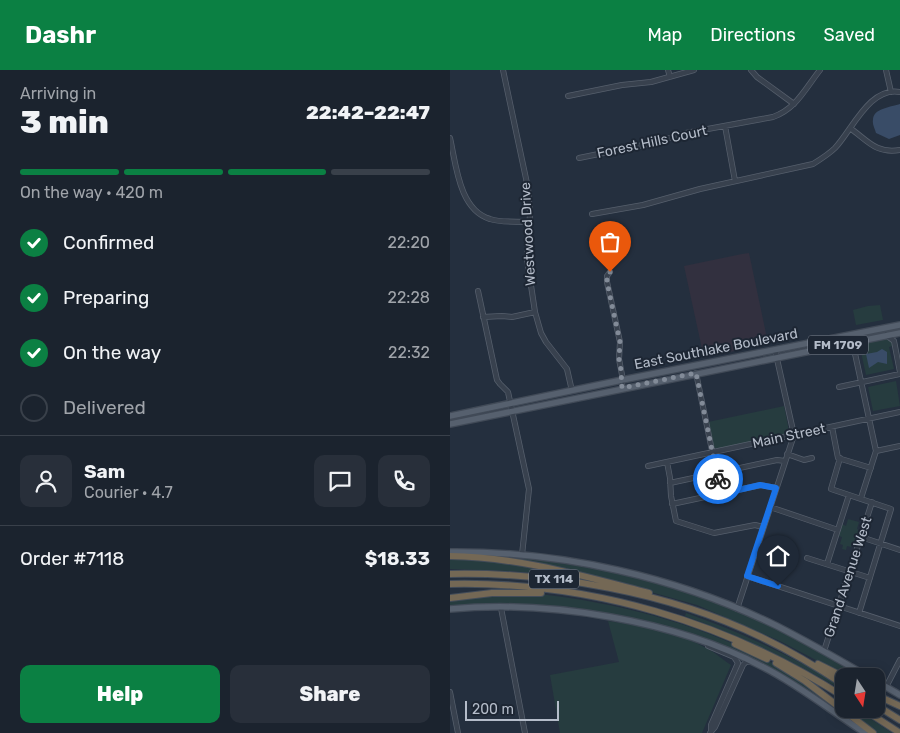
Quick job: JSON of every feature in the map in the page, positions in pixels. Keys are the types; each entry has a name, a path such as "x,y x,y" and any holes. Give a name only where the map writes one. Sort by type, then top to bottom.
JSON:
{"highway":[{"path":"450,554 535,565 649,594 655,599"},
{"name":"TX 114","path":"450,574 544,578 616,590 655,599 730,624 786,650 835,680"},
{"name":"TX 114","path":"450,584 521,586 585,595 644,608 711,629 797,669 835,692"},
{"path":"450,598 492,592 533,592 577,597 585,595"},
{"path":"711,629 720,637 779,664 805,681 873,733"},
{"path":"786,650 794,650 835,672"},
{"path":"885,699 900,706"},
{"path":"885,711 900,720"},
{"path":"877,718 900,733"}],"main road":[{"name":"East Southlake Boulevard","path":"450,416 900,325"},
{"name":"East Southlake Boulevard","path":"450,424 900,333"},
{"path":"450,554 479,552 522,555 603,567 695,592 778,626 853,668"},
{"path":"450,609 501,608 570,612 617,618 703,641 752,661 800,689 864,733"},
{"path":"886,687 900,695"}],"street":[{"name":"Westwood Drive","path":"503,70 528,188 527,259 535,312 541,333 567,369 572,391"},
{"path":"668,70 670,78"},
{"path":"568,96 670,78 694,70"},
{"path":"751,70 757,77 794,104 820,70"},
{"path":"592,214 643,204 813,164 830,153 869,104 880,95 897,90 886,70"},
{"name":"Forest Hills Court","path":"579,158 653,143 686,133 773,117 787,112 794,104"},
{"path":"724,126 735,181"},
{"path":"850,128 871,145 881,150 900,150"},
{"path":"450,138 461,191 468,202 487,218 529,222"},
{"path":"610,272 607,276 607,282 620,342 619,359 622,388"},
{"path":"478,291 497,380 508,392 512,404 529,489 522,555"},
{"path":"483,318 512,317 535,312"},
{"path":"894,341 900,333"},
{"path":"838,387 900,373 894,341 886,336"},
{"path":"854,349 859,341"},
{"path":"847,343 854,349 876,451 861,498"},
{"path":"736,609 794,435 776,350"},
{"path":"696,373 721,494"},
{"name":"Main Street","path":"648,466 900,412"},
{"path":"832,426 838,458 871,468"},
{"path":"876,451 900,446"},
{"path":"787,454 804,460 812,458"},
{"path":"840,458 831,488 891,509 859,613"},
{"path":"670,483 776,460 785,461"},
{"path":"667,462 676,521 711,533 756,525 763,527"},
{"path":"672,504 760,485 776,488"},
{"path":"827,564 850,495"},
{"name":"Grand Avenue West","path":"824,651 872,502"},
{"path":"770,507 838,530"},
{"path":"861,537 900,550"},
{"path":"807,558 870,578"},
{"path":"747,576 900,626"},
{"path":"501,608 525,733"},
{"path":"703,641 708,646 734,656 738,663 711,725 711,731"},
{"path":"886,687 900,660"},
{"path":"711,731 715,727 743,665 746,662 752,661"},
{"path":"450,692 458,733"}],"shaded area":[{"path":"749,253 768,343 704,358 684,266"}],"green space":[{"path":"880,305 883,320 856,325 853,310"},
{"path":"888,338 892,341 893,346 889,347 894,369 866,375 861,352 857,353 857,345"},
{"path":"896,381 900,406 873,411 868,387"},
{"path":"784,406 789,431 786,435 717,449 713,447 708,422"},
{"path":"848,519 859,522 857,529 861,531 857,542 853,541 851,547 847,546 846,550 842,549 843,545 840,544 842,537 838,536 842,524 846,526"},
{"path":"450,557 512,562 577,577 511,571 450,569"},
{"path":"499,557 537,560 611,573 648,581 684,592 754,618 847,668 835,668 835,670 780,641 697,605 626,585"},
{"path":"539,594 599,603 659,617 717,637 772,663 812,689 835,707 835,709 768,666 718,643 683,631 617,616 500,605 450,606 450,600 468,597"},
{"path":"686,613 727,628 786,655 835,682 835,686 806,669 766,650 685,616"},
{"path":"608,621 647,628 685,638 711,651 731,665 702,733 560,733 550,675 619,662"},
{"path":"855,718 870,718 892,733 874,733"}],"water":[{"path":"900,104 900,135 889,139 876,133 873,122 876,113 879,110"},
{"path":"882,349 887,352 887,364 878,362 869,368 866,354"}],"way so far":[{"path":"610,272 607,276 607,282 620,342 619,359 622,388 696,373 718,479"}],"route":[{"path":"718,479 721,494 760,485 776,488 747,576 778,586"}]}
